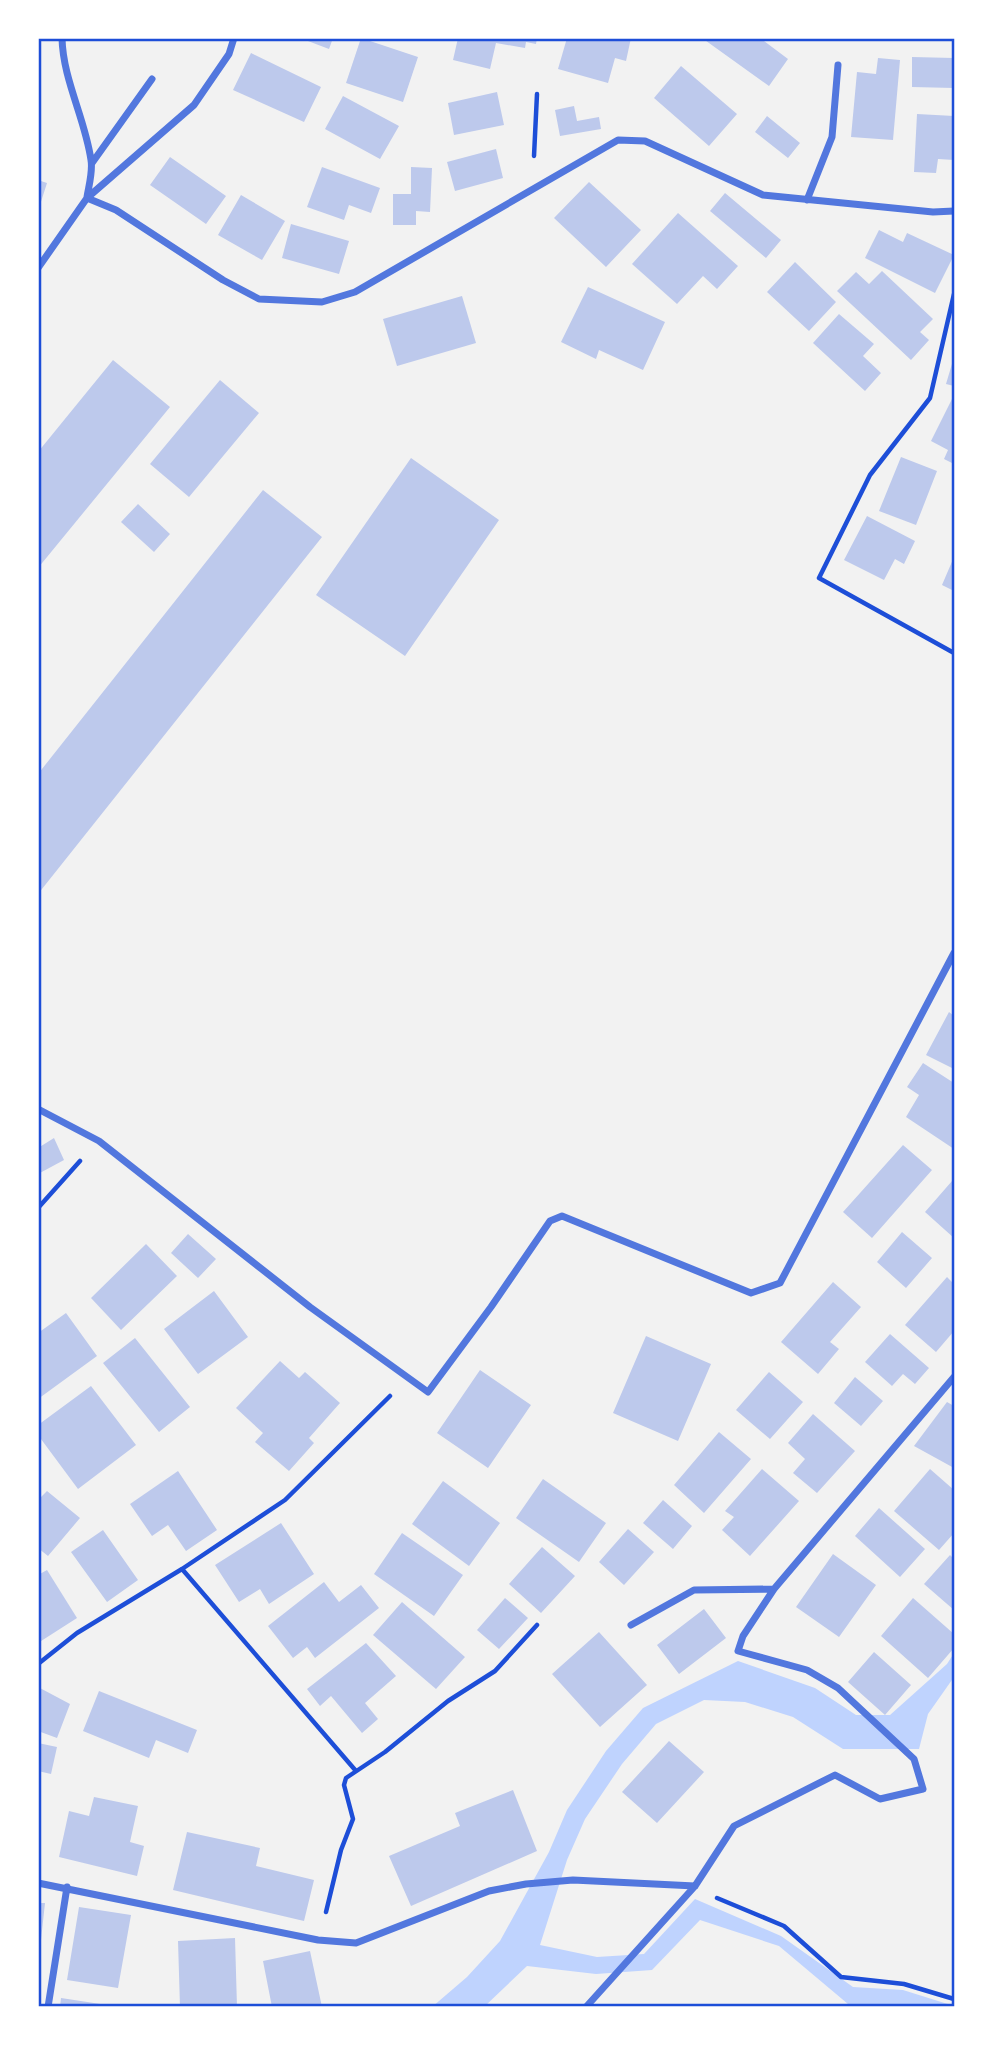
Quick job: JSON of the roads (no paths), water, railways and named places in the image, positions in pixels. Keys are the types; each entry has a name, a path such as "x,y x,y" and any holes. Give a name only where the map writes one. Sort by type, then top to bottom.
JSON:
{"street":[{"path":"62,38 69,81 84,125 92,163 87,198"},
{"path":"40,263 87,198 194,105 229,54 234,38"},
{"path":"807,200 832,138 838,65"},
{"path":"92,163 152,79"},
{"path":"87,198 116,210 223,280 259,299 322,302 355,292 618,140 645,141 763,195 933,212 954,211"},
{"path":"38,1109 99,1140 310,1307 428,1392 491,1307 550,1220 562,1216 751,1293 780,1283 954,953"},
{"path":"586,2007 695,1886 734,1826 835,1775 880,1799 923,1789 914,1759 838,1688 807,1670 738,1651 743,1636 774,1589 954,1377"},
{"path":"631,1625 694,1590 774,1589"},
{"path":"38,1883 318,1940 356,1943 489,1891 526,1884 573,1880 695,1886"},
{"path":"48,2007 67,1887"}],"water":[{"path":"954,1653 954,1677 928,1714 919,1749 843,1749 793,1717 745,1702 704,1700 656,1724 622,1764 585,1819 567,1860 540,1945 597,1957 644,1954 695,1899 781,1936 853,1987 903,1990 954,2006 848,2004 779,1946 700,1920 652,1970 596,1974 527,1966 485,2006 432,2007 467,1977 500,1941 549,1852 567,1810 606,1751 643,1708 738,1661 815,1688 856,1715 890,1715 947,1664"}]}
